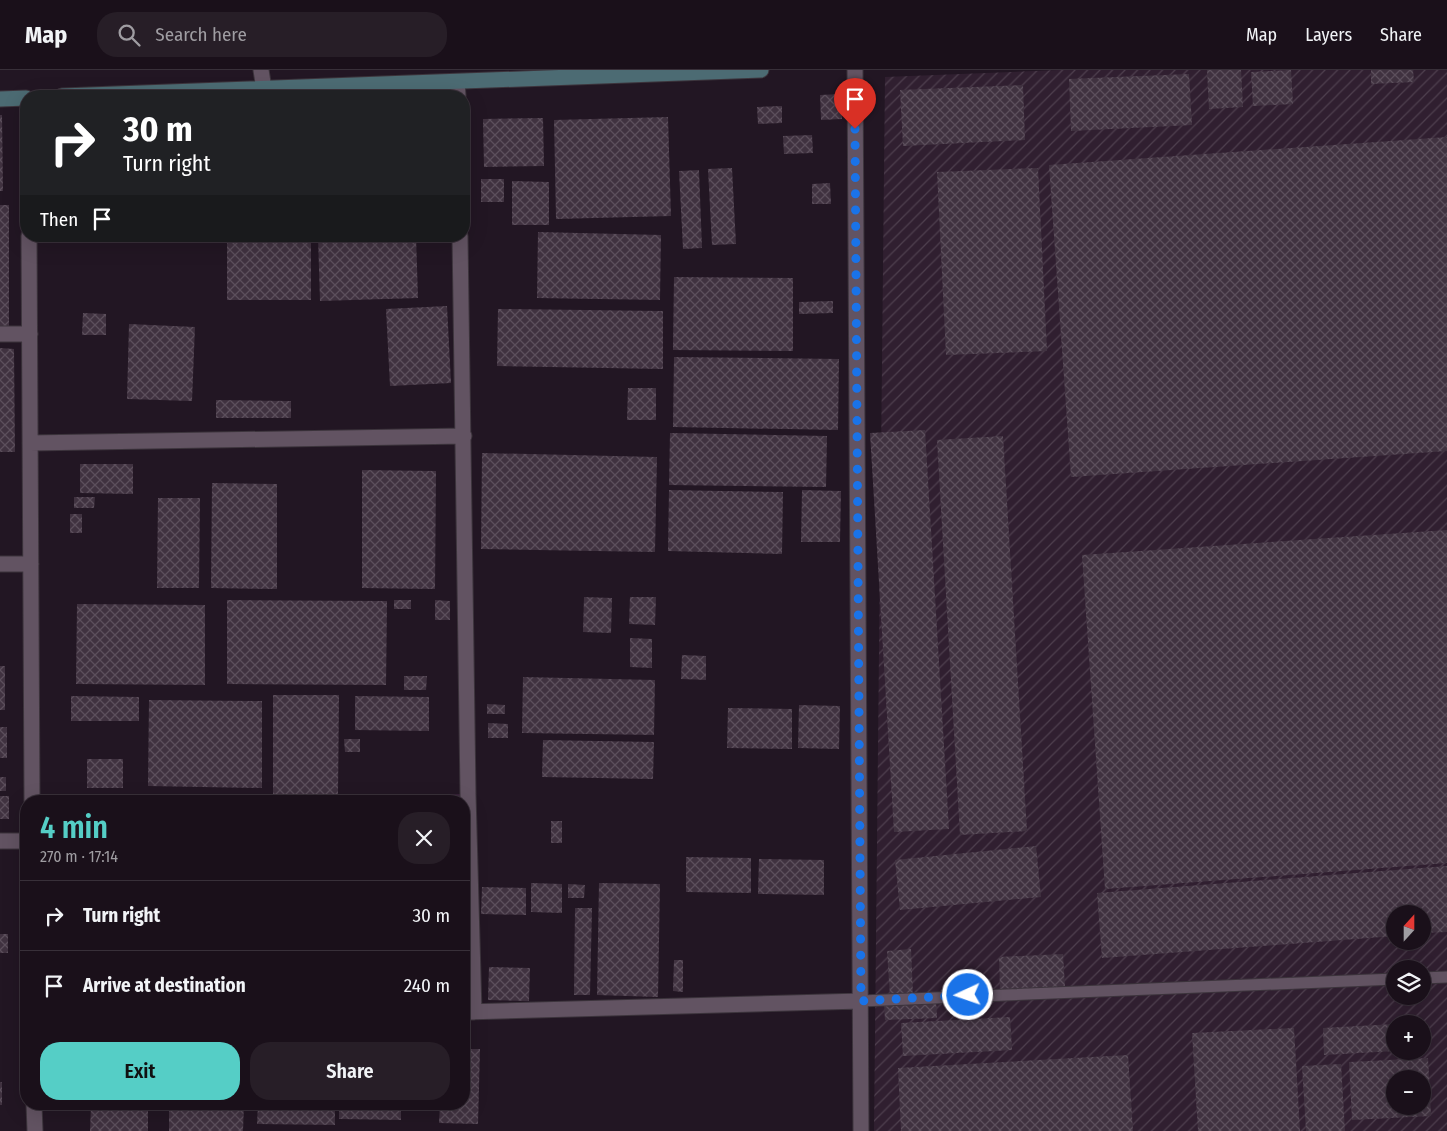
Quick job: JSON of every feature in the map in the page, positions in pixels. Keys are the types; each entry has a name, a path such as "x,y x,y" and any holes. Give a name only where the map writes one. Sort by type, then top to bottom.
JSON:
{"street":[{"path":"260,70 264,89"},
{"path":"235,90 457,89 689,71 761,70"},
{"path":"855,70 861,1131"},
{"path":"0,99 20,98"},
{"path":"29,242 32,795"},
{"path":"460,242 468,795"},
{"path":"0,334 30,334"},
{"path":"30,443 464,436"},
{"path":"0,564 31,564"},
{"path":"0,842 20,841"},
{"path":"470,1012 861,1001"},
{"path":"34,1110 34,1131"}],"lane":[{"path":"1431,978 1447,977"},
{"path":"861,1001 1386,978"}],"shaded area":[{"path":"1059,70 1447,70 1447,1131 874,1131 885,77"},
{"path":"468,794 468,795 428,795"},
{"path":"470,867 474,1012 470,1012"}],"building":[{"path":"1207,70 1241,70 1243,107 1209,109"},
{"path":"1291,70 1293,104 1253,106 1251,72"},
{"path":"1371,70 1413,70 1414,82 1371,84"},
{"path":"1189,74 1192,125 1071,131 1069,79"},
{"path":"1023,85 1025,140 903,146 900,90"},
{"path":"841,94 842,119 821,120 820,95"},
{"path":"782,106 782,123 758,124 757,107"},
{"path":"0,115 2,115 3,191 0,191"},
{"path":"668,117 671,216 556,219 554,120"},
{"path":"543,118 544,166 484,167 483,119"},
{"path":"812,135 813,153 784,154 783,136"},
{"path":"1447,137 1447,451 1071,477 1049,165"},
{"path":"732,168 736,244 712,245 708,169"},
{"path":"1038,168 1047,351 946,355 937,172"},
{"path":"699,170 702,248 683,249 679,171"},
{"path":"481,179 504,179 504,202 481,202"},
{"path":"512,181 549,182 549,225 512,225"},
{"path":"830,183 831,204 812,204 812,184"},
{"path":"0,205 9,205 9,331 0,331"},
{"path":"538,232 661,235 660,300 537,298"},
{"path":"227,242 311,242 311,300 227,300"},
{"path":"318,242 416,242 418,298 320,301"},
{"path":"674,277 793,278 793,351 673,350"},
{"path":"833,301 833,313 799,314 799,302"},
{"path":"447,306 451,383 390,386 386,309"},
{"path":"498,309 663,311 663,369 497,366"},
{"path":"83,313 106,314 106,335 82,335"},
{"path":"129,324 195,327 192,401 127,399"},
{"path":"0,348 14,349 15,452 0,452"},
{"path":"674,357 839,359 838,430 673,427"},
{"path":"628,388 656,388 656,420 627,420"},
{"path":"216,400 291,401 291,418 216,418"},
{"path":"925,430 949,829 894,832 870,433"},
{"path":"670,433 827,436 826,487 669,485"},
{"path":"1003,436 1027,831 960,835 937,440"},
{"path":"482,453 657,457 655,552 481,549"},
{"path":"80,464 133,464 133,494 80,493"},
{"path":"362,470 436,471 435,589 362,588"},
{"path":"212,483 277,484 277,589 211,588"},
{"path":"669,490 783,492 782,554 668,551"},
{"path":"802,490 841,491 840,542 801,542"},
{"path":"74,497 95,497 94,508 74,508"},
{"path":"158,498 200,498 199,588 157,588"},
{"path":"70,514 82,514 82,533 70,533"},
{"path":"1447,530 1447,863 1105,889 1082,555"},
{"path":"584,597 612,598 611,633 583,632"},
{"path":"630,597 656,597 655,625 629,624"},
{"path":"227,600 387,601 386,685 227,684"},
{"path":"394,600 411,600 411,609 394,609"},
{"path":"435,600 450,601 450,620 435,620"},
{"path":"77,604 205,605 205,685 76,684"},
{"path":"630,638 652,639 652,668 630,667"},
{"path":"682,655 706,656 706,680 681,679"},
{"path":"0,666 5,666 5,710 0,710"},
{"path":"404,676 427,676 426,690 404,690"},
{"path":"523,677 655,680 654,735 522,733"},
{"path":"273,695 339,695 338,794 273,794"},
{"path":"71,696 139,697 139,721 71,721"},
{"path":"355,696 429,697 429,731 355,730"},
{"path":"149,700 262,701 262,788 148,786"},
{"path":"487,704 505,705 505,714 487,714"},
{"path":"799,705 840,706 839,749 798,748"},
{"path":"728,708 792,709 792,749 727,748"},
{"path":"488,723 508,724 508,738 488,738"},
{"path":"0,727 7,727 7,758 0,758"},
{"path":"344,739 360,739 360,752 345,752"},
{"path":"543,740 654,742 653,779 542,777"},
{"path":"87,759 123,759 123,788 87,788"},
{"path":"0,777 6,777 6,791 0,791"},
{"path":"0,796 9,796 9,819 0,819"},
{"path":"551,821 562,821 562,843 551,843"},
{"path":"1036,846 1041,897 900,910 895,860"},
{"path":"686,857 751,858 751,893 686,892"},
{"path":"759,859 824,860 824,895 758,894"},
{"path":"1447,866 1447,932 1431,933 1431,905 1386,905 1386,937 1102,958 1097,893"},
{"path":"531,883 562,884 562,913 531,912"},
{"path":"599,883 660,884 658,997 597,995"},
{"path":"568,884 585,885 584,898 568,898"},
{"path":"482,887 526,888 526,915 481,914"},
{"path":"575,908 592,908 590,995 574,995"},
{"path":"0,934 8,934 8,953 0,953"},
{"path":"911,949 913,995 890,996 887,951"},
{"path":"1063,954 1065,987 1000,991 999,957"},
{"path":"674,960 683,960 683,992 673,991"},
{"path":"489,967 530,968 529,1001 488,1000"},
{"path":"936,999 937,1018 885,1020 884,1002"},
{"path":"1010,1017 1012,1050 903,1056 901,1023"},
{"path":"1386,1024 1386,1052 1324,1055 1323,1028"},
{"path":"1294,1028 1300,1131 1198,1131 1192,1033"},
{"path":"470,1049 480,1049 478,1124 439,1123 440,1110 470,1110"},
{"path":"1128,1055 1133,1131 901,1131 898,1068"},
{"path":"1428,1060 1429,1070 1386,1070 1386,1115 1431,1116 1352,1120 1349,1062"},
{"path":"1341,1064 1345,1131 1306,1131 1302,1066"},
{"path":"0,1082 2,1082 2,1105 0,1105"},
{"path":"91,1110 148,1110 148,1131 90,1131"},
{"path":"169,1110 244,1110 243,1131 169,1131"},
{"path":"258,1110 335,1110 335,1125 257,1124"},
{"path":"339,1110 401,1110 401,1120 339,1119"}],"route":[{"path":"855,129 861,1001 968,995"}]}
